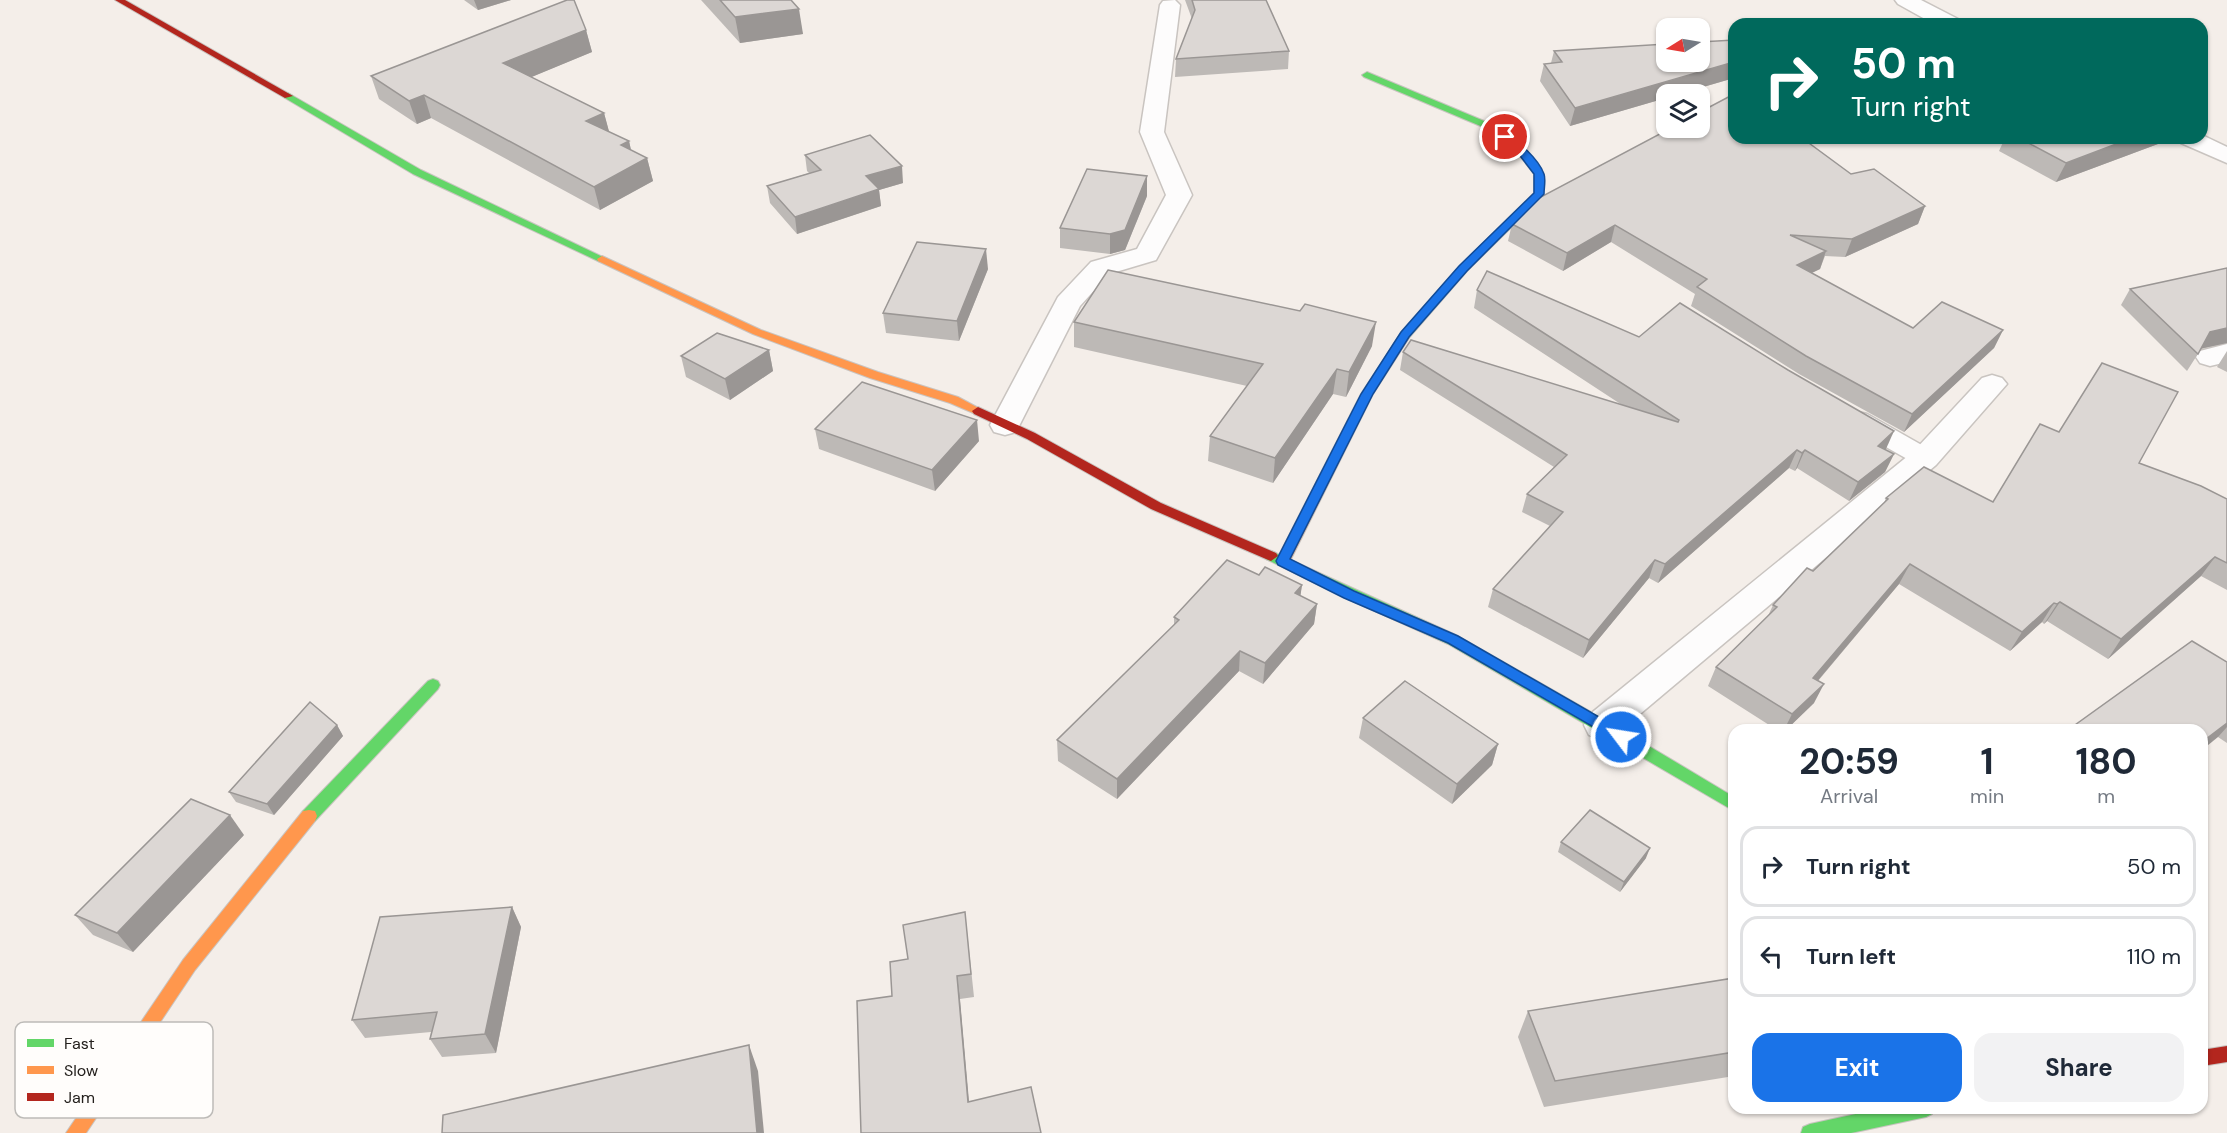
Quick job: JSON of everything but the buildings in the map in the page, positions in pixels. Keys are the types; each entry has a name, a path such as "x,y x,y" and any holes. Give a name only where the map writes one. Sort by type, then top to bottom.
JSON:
{"street":[{"path":"119,0 179,36 312,109 417,172 757,332 874,375 954,400 1031,436 1156,507 1283,561 1349,594 1453,640 1602,725 1728,801"},
{"path":"1905,0 1939,18"},
{"path":"1005,425 1068,303 1100,268 1147,254 1179,195 1152,132 1170,6"},
{"path":"1283,561 1367,394 1405,335 1463,269 1539,194 1539,174 1517,146 1492,128 1367,75"},
{"path":"2202,144 2227,156"},
{"path":"1602,725 1924,458 1992,384"},
{"path":"150,1022 189,965 322,800 433,685"},
{"path":"2208,1057 2227,1054"},
{"path":"1810,1133 1898,1114"},
{"path":"75,1133 85,1118"}],"lane":[{"path":"1842,411 1924,458"}],"traffic: fast":[{"path":"1367,75 1493,128 1517,146 1539,174 1539,194 1463,269 1403,338"},
{"path":"288,96 417,172 602,259"},
{"path":"1271,556 1349,594 1453,640 1602,725 1728,801"},
{"path":"309,816 433,685"},
{"path":"1810,1133 1898,1114"}],"traffic: slow":[{"path":"602,259 757,332 874,375 954,400 978,411"},
{"path":"1283,561 1367,394 1403,338"},
{"path":"150,1022 189,965 309,816"},
{"path":"75,1133 85,1118"}],"traffic: jam":[{"path":"119,0 288,96"},
{"path":"978,411 1031,436 1156,506 1271,556"},
{"path":"2208,1057 2227,1054"}],"route":[{"path":"1505,137 1517,146 1539,174 1539,194 1463,269 1405,335 1367,394 1283,561 1349,594 1453,640 1621,737"}]}
